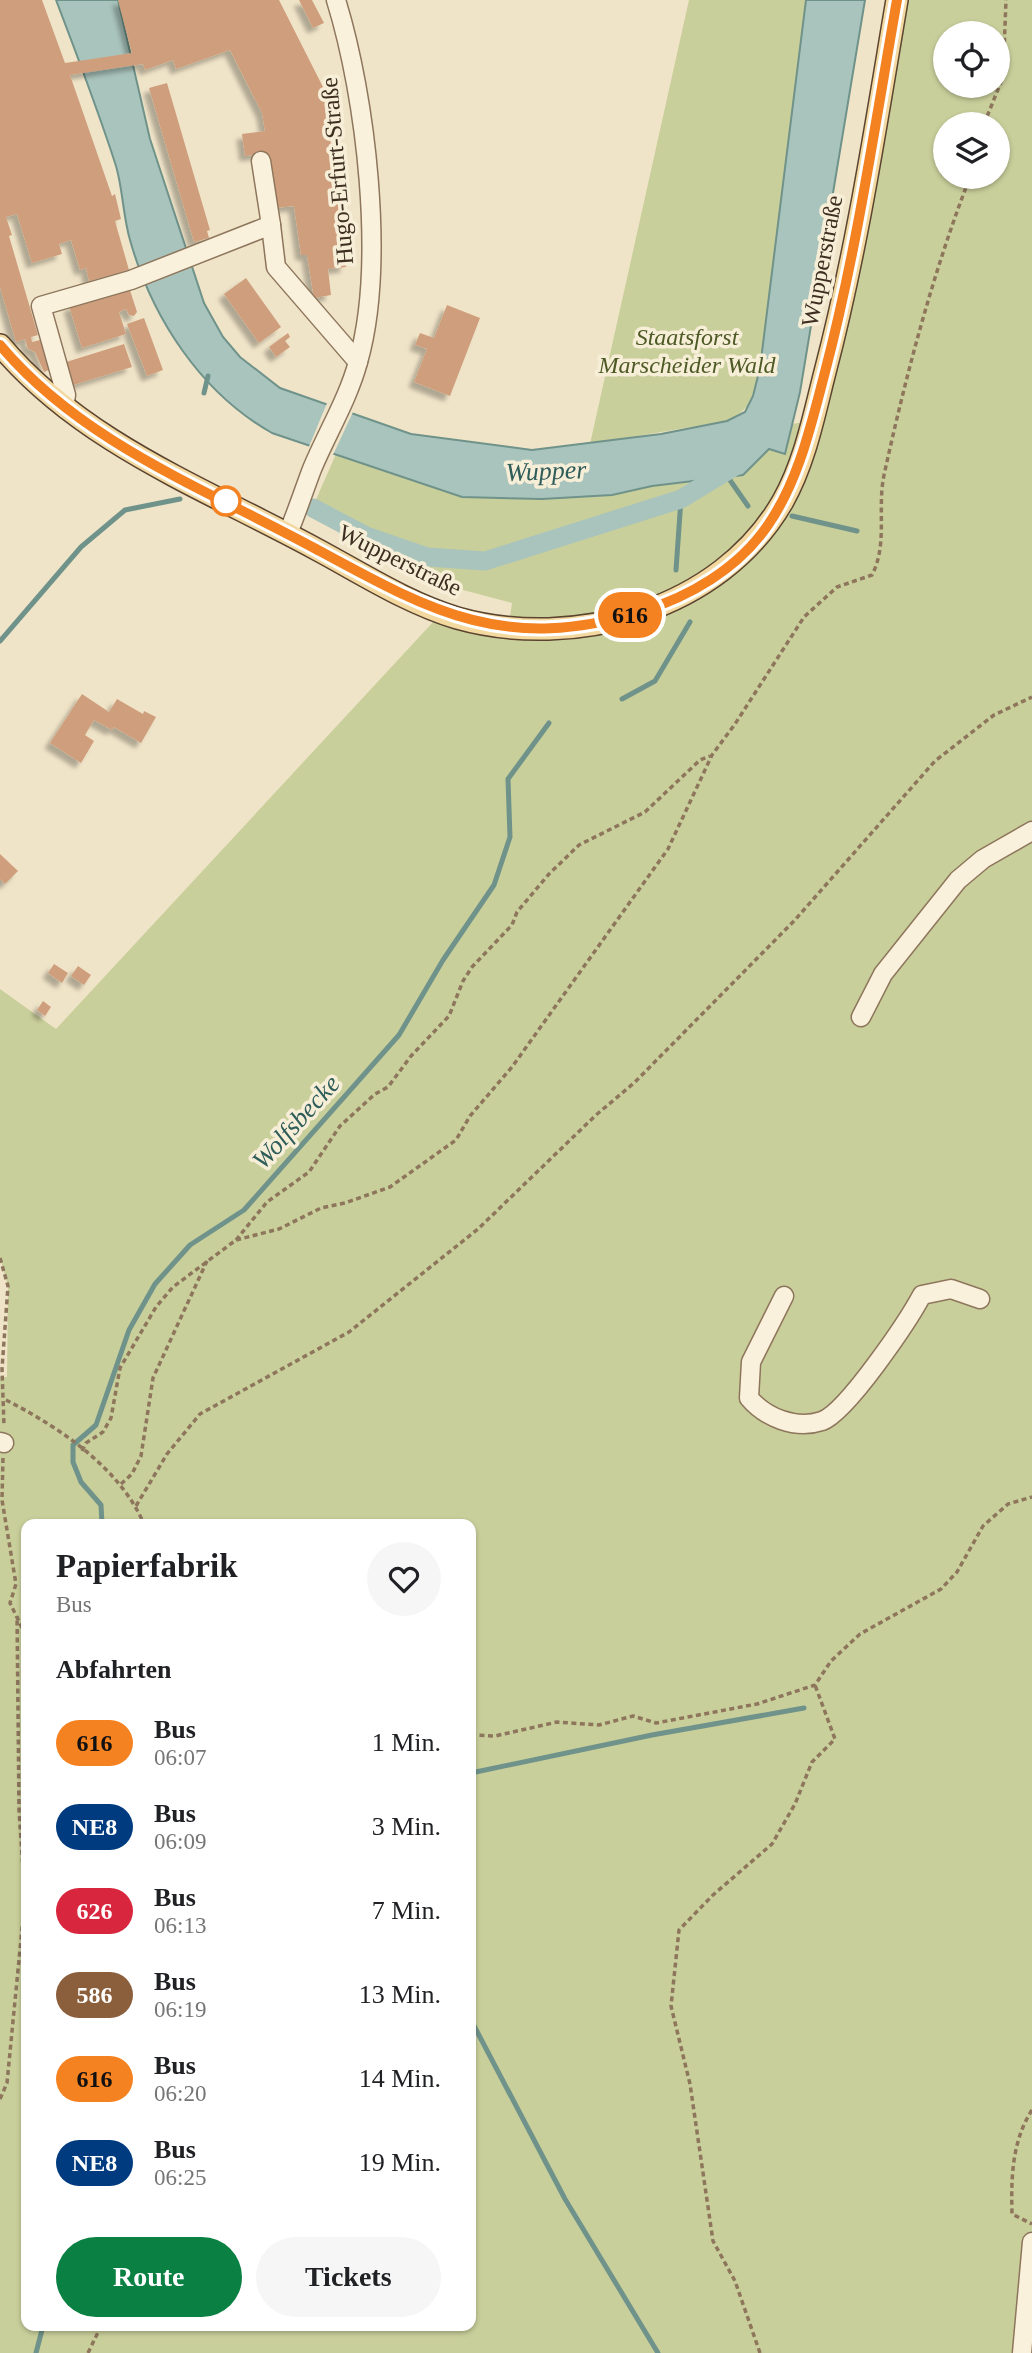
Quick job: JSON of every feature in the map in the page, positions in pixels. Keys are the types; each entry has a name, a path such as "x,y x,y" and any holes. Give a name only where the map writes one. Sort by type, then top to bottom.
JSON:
{"main road":[{"name":"Wupperstraße","path":"0,345 22,371 64,408 105,437 391,590 455,617 498,627 536,630 580,626 670,602 713,578 746,552 766,528 785,498 800,461 844,300 897,0"}],"street":[{"name":"Hugo-Erfurt-Straße","path":"288,533 358,362 367,317 373,258 362,132 348,37 336,0"},
{"path":"261,162 276,267 358,362"},
{"path":"64,408 66,395 41,306 131,281 271,225"},
{"path":"861,1017 883,974 958,880 983,859 1032,831"},
{"path":"784,1296 751,1362 749,1398 761,1412 781,1420 804,1424 822,1421 838,1410 907,1324 922,1295 951,1289 980,1299"},
{"path":"1022,2353 1032,2242"}],"path":[{"path":"989,112 1003,77 1006,0"},
{"path":"236,1240 279,1229 321,1208 390,1187 456,1140 470,1116 512,1067 668,849 712,755 814,604 837,587 872,575 877,566 882,541 881,498 887,466 946,237 966,189"},
{"path":"136,1506 167,1454 200,1414 349,1332 478,1229 586,1124 634,1083 794,921 935,761 993,715 1032,697"},
{"path":"80,1450 103,1432 111,1418 120,1368 156,1307 173,1287 236,1240 267,1202 309,1172 352,1113 388,1087 411,1056 449,1016 463,981 472,967 512,925 517,912 564,859 579,845 645,812 700,760 712,755"},
{"path":"0,1258 8,1286 2,1370 6,1400 2,1443 2,1500 16,1584 10,1603 21,1625"},
{"path":"121,1483 132,1474 141,1456 153,1378 208,1259"},
{"path":"6,1400 37,1416 121,1483 142,1519"},
{"path":"476,1735 495,1736 557,1722 599,1725 633,1716 656,1723 757,1704 815,1685 831,1661 860,1634 941,1589 957,1572 983,1526 999,1511 1008,1504 1032,1497"},
{"path":"17,1616 21,1839"},
{"path":"760,2353 735,2281 713,2241 690,2084 671,2006 679,1930 713,1895 772,1844 795,1804 811,1762 835,1739 815,1685"},
{"path":"0,2099 7,2083 21,1939"},
{"path":"1032,2110 1023,2125 1011,2181 1012,2214 1032,2224"},
{"path":"88,2353 98,2331"}],"green space":[{"name":"Staatsforst Marscheider Wald","path":"689,0 806,0 756,386 747,406 727,421 590,444"},
{"path":"896,0 1032,0 1032,2353 0,2353 0,1377 7,1377 8,1286 0,1258 0,989 56,1029 434,621 507,638 512,603 422,579 310,513 336,454 462,497 542,499 612,495 652,486 769,449 785,454 792,424 815,420"}],"water":[{"name":"Wupper","path":"56,0 118,0 150,139 204,303 223,337 240,357 280,388 411,434 532,450 661,434 727,421 745,412 753,396 760,368 806,0 865,0 800,392 785,454 769,449 743,475 652,486 612,495 542,499 462,497 272,433 223,397 202,375 166,325 151,297 130,240 116,166"}],"pier":[{"path":"327,403 353,412 332,457 308,449"}],"building":[{"path":"0,0 42,0 65,63 132,53 118,0 279,0 324,89 346,267 328,269 331,295 314,298 307,255 301,255 294,206 275,208 268,153 245,156 242,134 265,131 262,113 230,50 176,69 173,60 145,70 143,64 70,75 112,196 115,194 121,219 115,221 129,270 89,281 86,268 80,270 71,240 59,244 62,254 32,263 17,214 6,217 38,335 31,337 32,342 40,340 49,370 44,372 35,352 28,349 25,339 16,342 0,287"},
{"path":"299,0 312,0 324,23 313,28"},
{"path":"167,83 210,230 207,231 209,238 194,242 149,88"},
{"path":"246,278 281,327 259,343 224,294"},
{"path":"129,287 137,312 134,316 129,315 126,309 119,312 126,334 82,348 69,306"},
{"path":"447,305 480,318 450,396 414,382 427,349 415,345 420,333 434,338"},
{"path":"144,318 163,370 147,376 127,324"},
{"path":"288,333 290,337 285,341 290,347 276,357 269,347"},
{"path":"124,344 132,367 70,386 63,363"},
{"path":"82,694 109,712 117,699 143,714 144,711 156,717 141,743 114,727 112,730 94,720 85,735 94,741 81,763 50,743"},
{"path":"0,854 18,871 5,884 0,879"},
{"path":"54,964 68,973 62,983 48,973"},
{"path":"78,966 91,975 84,985 71,976"},
{"path":"43,1001 51,1007 45,1016 37,1010"}],"waterway":[{"path":"204,393 208,376"},
{"path":"313,508 366,536 427,557 485,561 681,499 737,465"},
{"path":"725,473 748,506"},
{"path":"0,641 81,547 125,510 180,499"},
{"path":"676,570 681,499"},
{"path":"792,516 857,531"},
{"path":"622,699 655,681 690,622"},
{"name":"Wolfsbecke","path":"102,1519 101,1505 81,1482 73,1462 73,1445 96,1425 129,1330 155,1284 190,1245 244,1210 399,1035 443,960 494,885 510,837 508,779 549,723"},
{"path":"476,1772 652,1735 804,1708"},
{"path":"476,2030 565,2199 658,2353"},
{"name":"Wolfsbecke","path":"36,2353 42,2331"}],"bus line":[{"name":"616","path":"0,345 47,395 105,437 391,590 455,617 498,627 559,629 621,617 670,602 713,578 746,552 766,528 785,498 800,461 844,300 897,0"}]}
